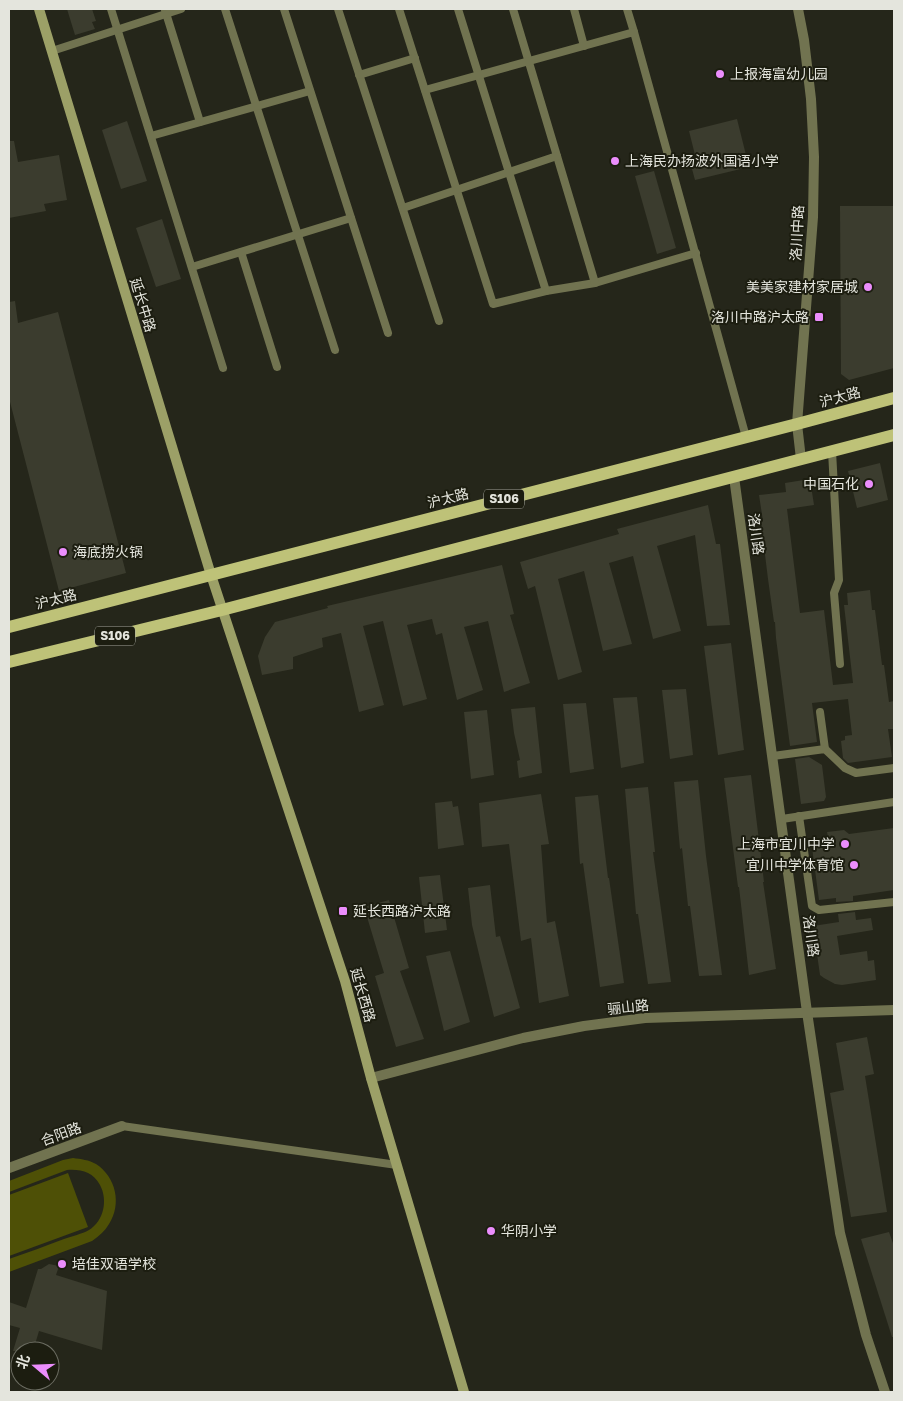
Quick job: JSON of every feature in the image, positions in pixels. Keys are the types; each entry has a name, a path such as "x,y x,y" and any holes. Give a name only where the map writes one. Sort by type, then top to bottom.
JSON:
{"main road":[{"name":"沪太路","path":"9,627 894,398"},
{"name":"S106","path":"9,662 222,610 894,435"}],"street":[{"name":"延长中路","path":"39,9 222,610"},
{"name":"洛川中路","path":"798,9 804,40 811,100 814,157 813,217 798,424 802,459"},
{"name":"洛川路","path":"734,477 807,1012 840,1233 866,1335 885,1392"},
{"name":"延长西路","path":"222,610 345,981 371,1078 464,1392"},
{"name":"骊山路","path":"371,1078 522,1038 584,1026 645,1018 894,1010"},
{"name":"合阳路","path":"9,1168 122,1126"}],"lane":[{"path":"111,9 223,368"},
{"path":"52,51 165,11 181,9"},
{"path":"225,9 335,350"},
{"path":"284,9 388,333"},
{"path":"338,9 439,321"},
{"path":"399,9 493,304 546,291 595,283 696,253"},
{"path":"458,9 546,291"},
{"path":"513,9 595,283"},
{"path":"574,9 584,46"},
{"path":"627,9 746,437"},
{"path":"165,11 200,122"},
{"path":"425,90 634,32"},
{"path":"359,74 415,58"},
{"path":"151,136 310,91"},
{"path":"402,208 557,156"},
{"path":"192,267 351,218"},
{"path":"240,252 277,367"},
{"path":"832,451 839,580 834,593 840,664"},
{"path":"820,712 825,749 845,768 856,773 894,768"},
{"path":"773,756 825,749"},
{"path":"782,819 894,802"},
{"path":"799,816 812,906 818,910 894,902"},
{"path":"122,1126 397,1165"}],"shaded area":[{"path":"73,1158 96,1164 103,1169 112,1183 116,1200 113,1216 109,1224 92,1241 9,1272 9,1259 86,1231 94,1226 101,1216 104,1197 100,1185 94,1177 86,1172 67,1170 9,1192 9,1181"},
{"path":"68,1173 88,1227 9,1256 9,1195"}],"building":[{"path":"67,9 92,9 96,21 92,22 95,29 75,35"},
{"path":"737,119 749,167 695,180 692,169 698,167 689,131"},
{"path":"127,121 147,181 121,189 102,130"},
{"path":"9,141 14,141 18,162 59,155 67,200 44,204 46,211 9,218"},
{"path":"654,171 676,248 657,254 635,176"},
{"name":"美美家建材家居城","path":"840,206 894,206 894,368 849,380 841,374"},
{"path":"162,219 181,279 156,287 136,228"},
{"path":"15,301 18,323 58,312 126,573 59,591 9,398 9,302"},
{"path":"880,463 888,500 857,508 848,471"},
{"path":"810,479 814,505 787,509 800,613 824,610 833,685 853,683 844,605 848,605 847,593 870,590 872,610 875,610 889,702 894,701 894,729 888,729 892,757 848,763 843,758 841,741 845,740 845,736 852,735 848,699 812,703 817,742 790,746 759,495 786,492 785,483"},
{"path":"708,505 716,544 720,544 730,625 707,626 695,535 657,546 681,631 653,639 633,556 609,563 632,644 603,651 584,571 558,579 582,672 558,680 535,586 528,589 520,562 619,534 617,529"},
{"path":"502,565 514,614 510,615 530,683 504,692 488,621 464,627 483,690 457,700 442,633 436,635 432,619 407,625 427,699 403,706 383,621 363,626 384,705 359,712 341,633 322,638 323,647 293,657 293,669 262,675 258,656 265,637 275,622 328,608 327,606"},
{"path":"731,643 744,750 718,755 704,646"},
{"path":"686,689 693,755 670,759 662,690"},
{"path":"637,697 644,763 621,768 613,698"},
{"path":"586,703 594,769 570,773 563,704"},
{"path":"535,707 542,773 519,778 517,761 520,760 511,709"},
{"path":"487,710 494,775 471,779 464,712"},
{"path":"809,757 822,765 826,797 824,801 801,804 795,759"},
{"path":"751,775 763,882 776,969 749,975 724,778"},
{"path":"698,780 722,975 699,976 690,906 688,906 682,848 680,849 674,782"},
{"path":"648,787 655,852 653,852 671,982 648,984 638,914 636,914 625,789"},
{"path":"541,794 549,844 541,845 547,923 555,921 569,996 539,1003 531,938 521,941 509,844 482,847 479,803"},
{"path":"598,795 624,983 600,987 583,863 580,864 575,797"},
{"path":"452,801 453,807 458,806 464,845 438,849 435,803"},
{"name":"宜川中学体育馆","path":"894,828 894,890 853,896 853,901 836,902 836,898 819,900 811,840 828,837 827,832 844,830 849,834"},
{"path":"440,875 447,930 425,933 419,877"},
{"path":"490,885 496,937 500,936 520,1008 494,1017 472,925 468,888"},
{"path":"389,900 409,968 400,971 424,1039 396,1047 375,976 384,973 364,907"},
{"path":"855,912 856,920 871,918 873,930 837,936 840,955 867,951 868,961 874,960 876,980 842,985 835,984 820,975 813,926 839,922 838,914"},
{"path":"450,951 470,1022 444,1031 426,956"},
{"path":"867,1037 874,1074 865,1076 887,1212 851,1217 830,1093 844,1090 836,1043"},
{"path":"889,1232 894,1246 894,1337 892,1337 861,1239"},
{"path":"49,1264 59,1266 56,1275 107,1291 102,1350 39,1331 36,1341 16,1341 20,1328 9,1325 9,1302 26,1308 38,1269"}],"place":[{"name":"上报海富幼儿园","path":"720,74"},
{"name":"上海民办扬波外国语小学","path":"615,161"},
{"name":"美美家建材家居城","path":"868,287"},
{"name":"洛川中路沪太路","path":"819,317"},
{"name":"中国石化","path":"869,484"},
{"name":"海底捞火锅","path":"63,552"},
{"name":"上海市宜川中学","path":"845,844"},
{"name":"宜川中学体育馆","path":"854,865"},
{"name":"延长西路沪太路","path":"343,911"},
{"name":"华阴小学","path":"491,1231"},
{"name":"培佳双语学校","path":"62,1264"}]}
